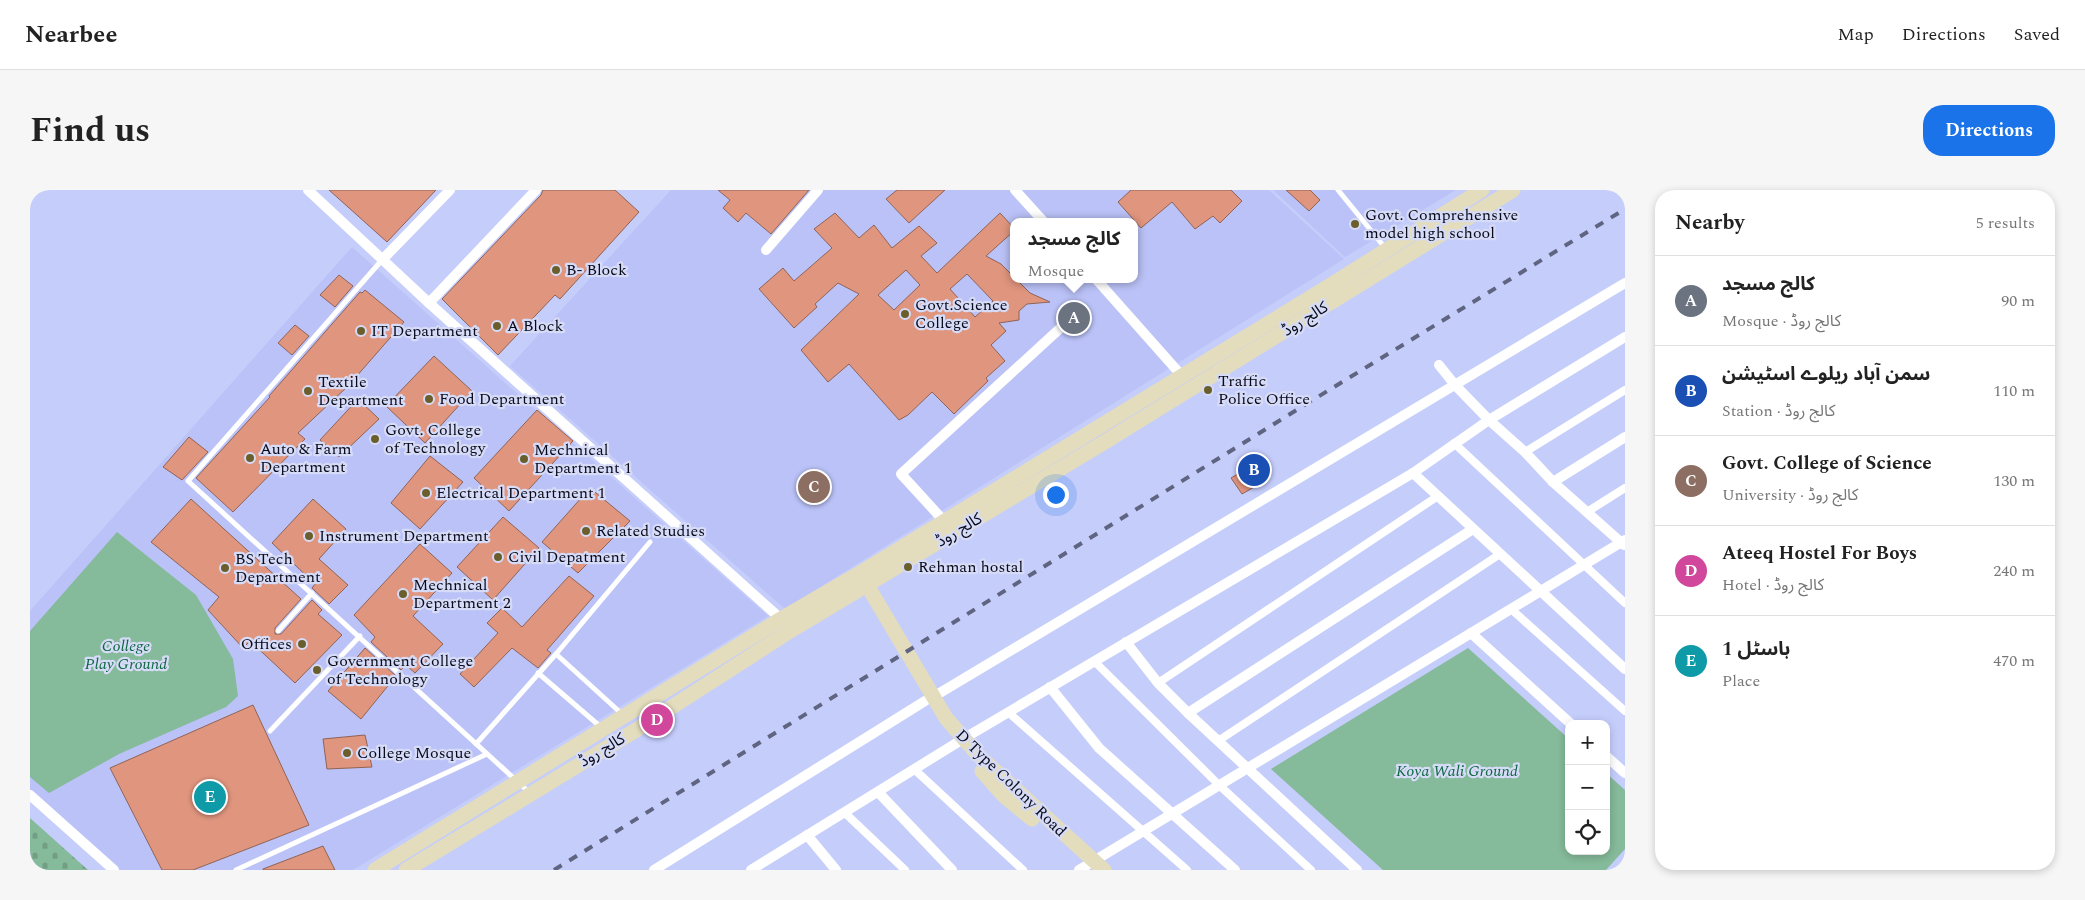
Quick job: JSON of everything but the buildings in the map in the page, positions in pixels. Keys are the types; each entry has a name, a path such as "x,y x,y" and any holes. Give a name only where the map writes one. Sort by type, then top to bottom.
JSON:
{"main road":[{"name":"کالج روڈ","path":"374,870 516,781 1182,376 1482,190"},
{"name":"کالج روڈ","path":"406,870 863,587 1120,432 1513,190"},
{"name":"D Type Colony Road","path":"863,587 929,699 1004,796 1091,867"}],"street":[{"path":"308,190 429,303 781,619"},
{"path":"382,260 450,190"},
{"path":"429,303 536,190"},
{"path":"766,250 818,190"},
{"path":"1015,190 1040,218"},
{"path":"1100,283 1182,376"},
{"path":"654,870 929,699 1625,283"},
{"path":"944,521 901,474 1067,322"},
{"path":"751,870 1008,712 1413,473 1489,420 1625,337"},
{"path":"1091,867 1173,813 1539,592 1582,564 1624,543 1553,482 1525,452 1489,420 1455,385 1439,365"},
{"path":"1525,452 1625,390"},
{"path":"1553,482 1625,437"},
{"path":"1454,443 1625,603"},
{"path":"1413,473 1539,592 1625,669"},
{"path":"1587,512 1625,488"},
{"path":"1158,683 1438,496"},
{"path":"1188,713 1473,529"},
{"path":"1218,741 1500,554"},
{"path":"1511,609 1625,711"},
{"path":"1471,633 1567,720"},
{"path":"1126,642 1158,683 1188,713 1246,769 1357,870"},
{"path":"1094,661 1219,785 1311,870"},
{"path":"1050,688 1099,748 1235,870"},
{"path":"1008,712 1187,870"},
{"path":"1610,760 1625,773"},
{"path":"914,769 1023,870"},
{"path":"878,792 952,870"},
{"path":"30,795 114,870"},
{"path":"844,812 904,870"},
{"path":"807,835 833,869"}],"lane":[{"path":"1338,190 1387,249"},
{"path":"382,260 188,481 530,793"},
{"path":"476,744 556,654 650,542"},
{"path":"278,631 312,593"},
{"path":"270,731 360,636"},
{"path":"556,654 624,716"},
{"path":"538,673 603,728"},
{"path":"236,870 487,754"}],"shaded area":[{"path":"671,190 1269,190 1344,259 785,609 510,366"},
{"name":"Govt. Comprehensive model high school","path":"1273,190 1456,190 1345,257"},
{"name":"Govt. College of Technology","path":"352,247 768,616 353,870 117,870 30,796 30,611"}],"green space":[{"name":"College Play Ground","path":"117,532 196,595 233,659 238,696 226,707 119,754 49,793 30,777 30,631"},
{"name":"Koya Wali Ground","path":"1468,648 1565,735 1565,855 1610,855 1610,777 1625,790 1625,849 1606,870 1383,870 1271,769"},
{"path":"30,818 88,870 30,870"}],"railway":[{"path":"554,870 1625,209"}],"place":[{"name":"Govt. Comprehensive model high school","path":"1355,224"},
{"name":"B- Block","path":"556,270"},
{"name":"Govt.Science College","path":"905,314"},
{"name":"کالج مسجد","path":"1074,318"},
{"name":"A Block","path":"497,326"},
{"name":"IT Department","path":"361,331"},
{"name":"Traffic Police Office","path":"1208,390"},
{"name":"Textile Department","path":"308,391"},
{"name":"Food Department","path":"429,399"},
{"name":"Govt. College of Technology","path":"375,439"},
{"name":"Auto & Farm Department","path":"250,458"},
{"name":"Mechnical Department 1","path":"524,459"},
{"name":"سمن آباد ریلوے اسٹیشن","path":"1254,470"},
{"name":"Govt. College of Science","path":"814,487"},
{"name":"Electrical Department 1","path":"426,493"},
{"name":"Related Studies","path":"586,531"},
{"name":"Instrument Department","path":"309,536"},
{"name":"Civil Depatment","path":"498,557"},
{"name":"Rehman hostal","path":"908,567"},
{"name":"BS Tech Department","path":"225,568"},
{"name":"Mechnical Department 2","path":"403,594"},
{"name":"Offices","path":"302,644"},
{"name":"Government College of Technology","path":"317,670"},
{"name":"Ateeq Hostel For Boys","path":"657,720"},
{"name":"College Mosque","path":"347,753"},
{"name":"ہاسٹل 1","path":"210,797"}]}
